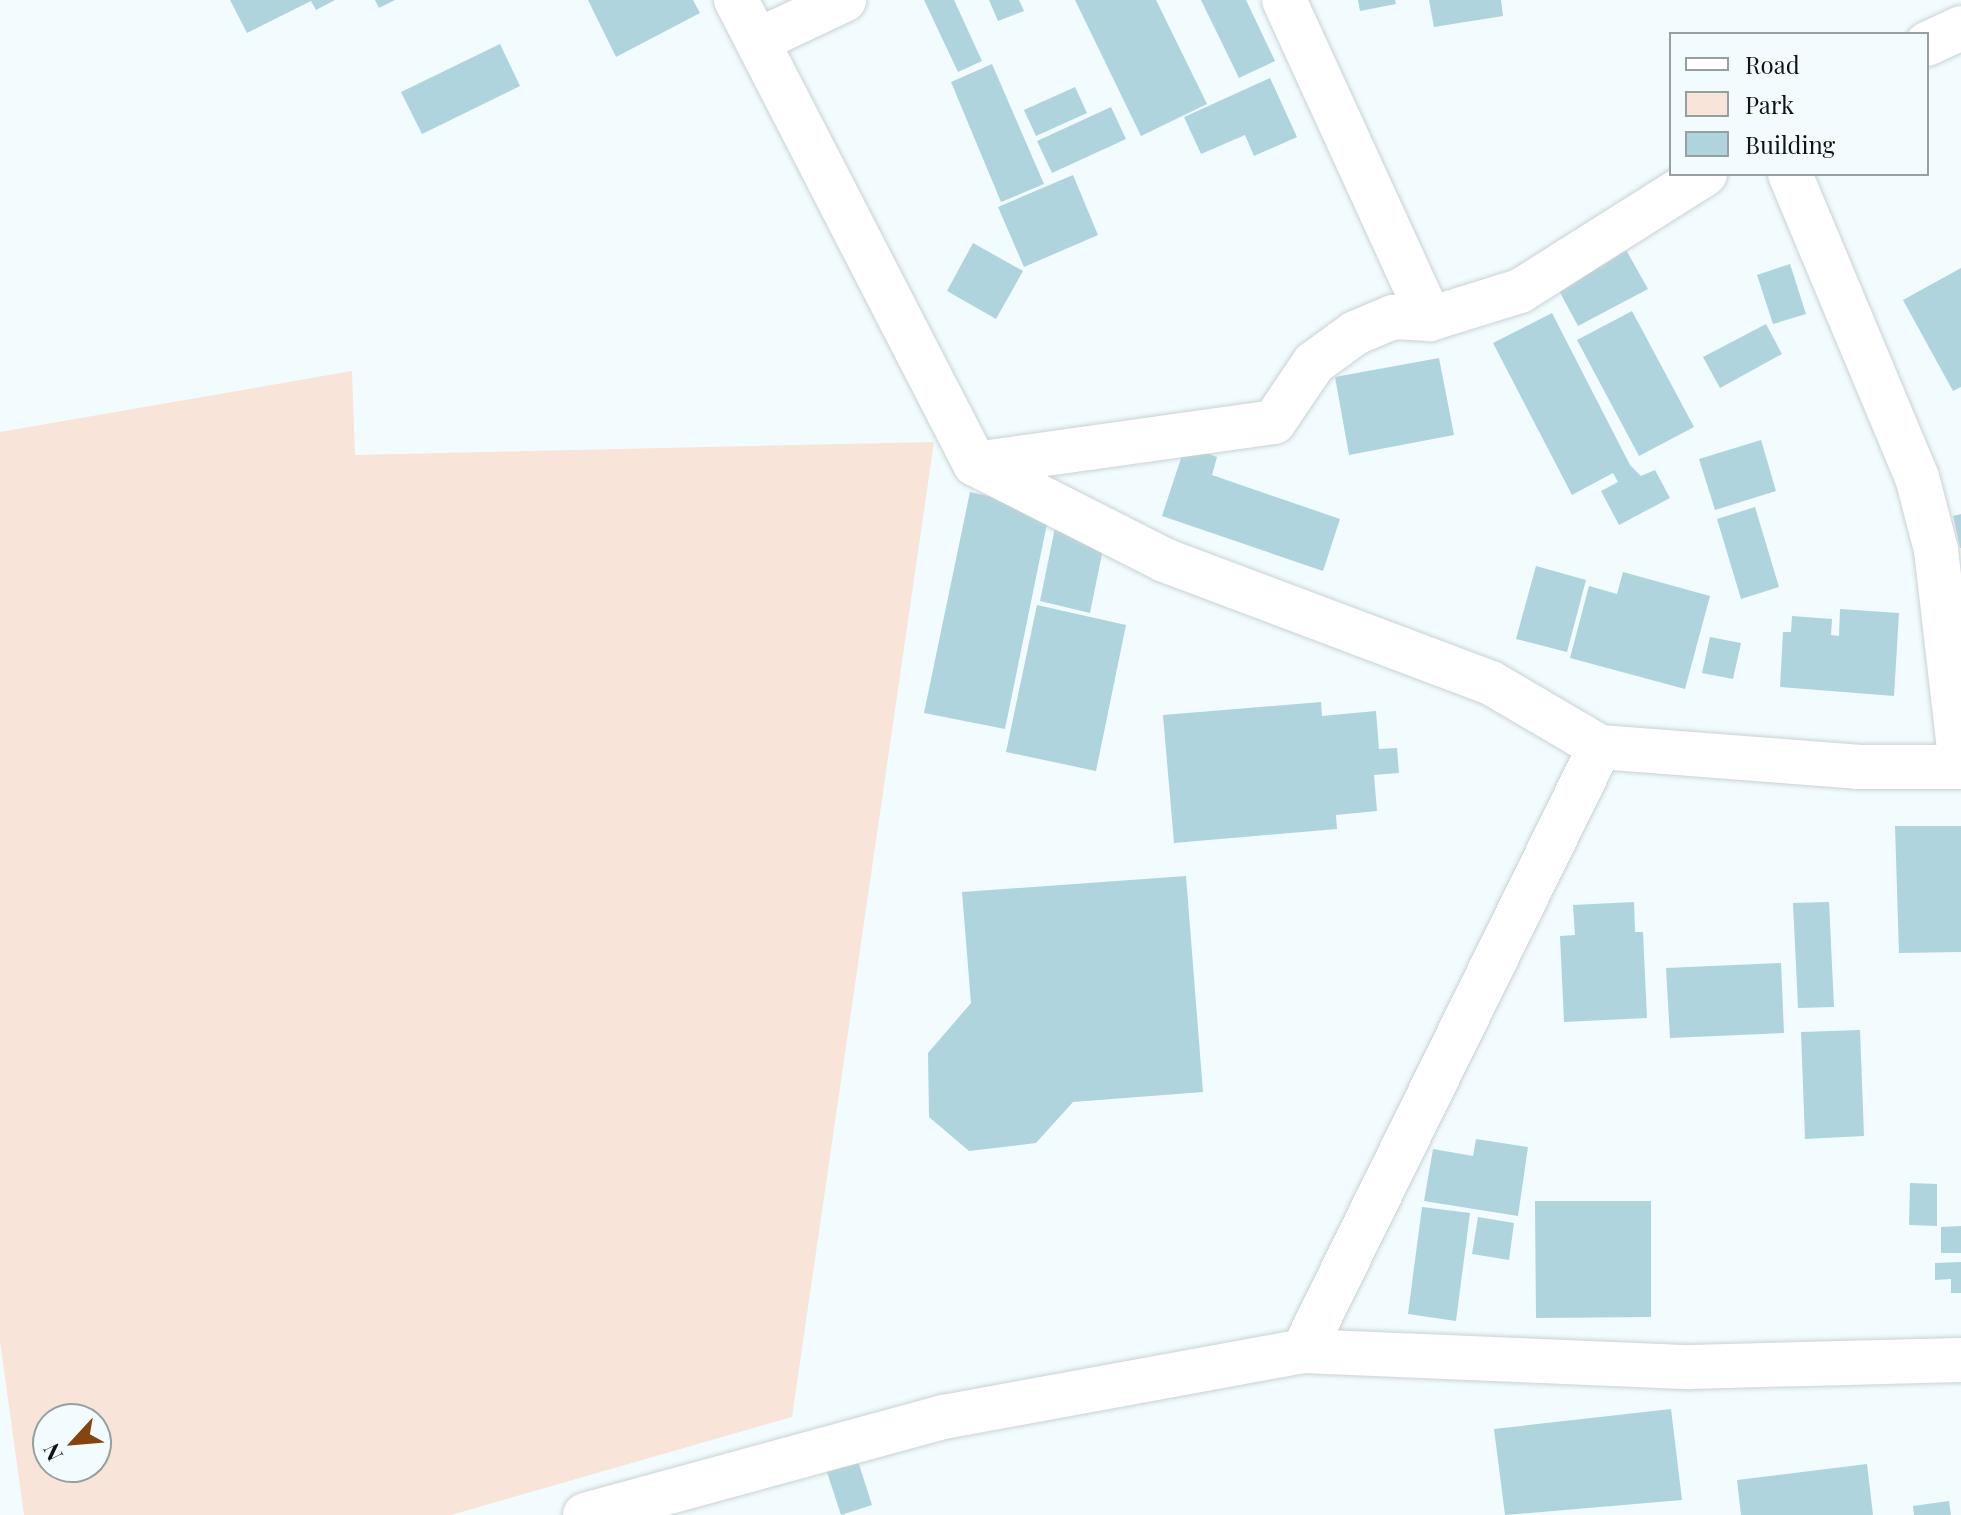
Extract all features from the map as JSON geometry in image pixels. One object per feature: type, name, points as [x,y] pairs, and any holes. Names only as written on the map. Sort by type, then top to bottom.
[{"type":"street","points":[[736,0],[761,39],[975,464],[1164,560],[1491,683],[1600,747],[1857,767],[1961,767],[1936,550],[1917,477],[1791,176]]},
{"type":"street","points":[[761,39],[844,0]]},
{"type":"street","points":[[1284,0],[1430,319]]},
{"type":"street","points":[[1929,43],[1961,28]]},
{"type":"street","points":[[975,464],[1274,422],[1314,363],[1355,333],[1393,317],[1430,319],[1520,291],[1702,176]]},
{"type":"street","points":[[1303,1351],[1600,747]]},
{"type":"street","points":[[585,1515],[944,1417],[1303,1351],[1690,1367],[1961,1360]]},
{"type":"green space","points":[[352,371],[355,455],[934,442],[792,1417],[451,1515],[24,1515],[0,1341],[0,432]]},
{"type":"building","points":[[230,0],[335,0],[316,10],[311,1],[247,33]]},
{"type":"building","points":[[375,0],[395,0],[379,8]]},
{"type":"building","points":[[588,0],[693,0],[700,13],[616,57]]},
{"type":"building","points":[[924,0],[954,0],[982,61],[958,72]]},
{"type":"building","points":[[989,0],[1019,0],[1024,11],[998,21]]},
{"type":"building","points":[[1075,0],[1156,0],[1207,104],[1141,136]]},
{"type":"building","points":[[1201,0],[1246,0],[1275,61],[1239,78]]},
{"type":"building","points":[[1358,0],[1395,0],[1396,4],[1360,11]]},
{"type":"building","points":[[1429,0],[1501,0],[1503,16],[1434,27]]},
{"type":"building","points":[[500,44],[520,86],[422,134],[401,92]]},
{"type":"building","points":[[992,64],[1044,184],[1001,202],[951,82]]},
{"type":"building","points":[[1270,78],[1297,137],[1254,156],[1245,135],[1201,154],[1184,117]]},
{"type":"building","points":[[1075,87],[1087,113],[1036,136],[1024,110]]},
{"type":"building","points":[[1111,107],[1126,139],[1052,173],[1037,141]]},
{"type":"building","points":[[1073,175],[1098,235],[1024,267],[998,207]]},
{"type":"building","points":[[973,243],[1023,271],[996,319],[947,291]]},
{"type":"building","points":[[1625,248],[1648,289],[1578,326],[1556,285]]},
{"type":"building","points":[[1790,264],[1806,314],[1773,324],[1757,275]]},
{"type":"building","points":[[1961,268],[1961,387],[1953,391],[1903,300]]},
{"type":"building","points":[[1632,311],[1694,427],[1639,456],[1577,340]]},
{"type":"building","points":[[1552,313],[1630,465],[1641,476],[1655,470],[1670,498],[1619,525],[1601,491],[1618,482],[1613,473],[1572,495],[1493,343]]},
{"type":"building","points":[[1766,324],[1782,354],[1720,388],[1703,357]]},
{"type":"building","points":[[1439,358],[1454,435],[1349,455],[1335,377]]},
{"type":"building","points":[[1761,440],[1776,491],[1715,510],[1699,459]]},
{"type":"building","points":[[1185,446],[1217,457],[1212,475],[1340,519],[1323,571],[1162,516]]},
{"type":"building","points":[[970,492],[1050,509],[1005,729],[924,713]]},
{"type":"building","points":[[1755,507],[1779,587],[1741,599],[1717,519]]},
{"type":"building","points":[[1961,514],[1961,548],[1960,548],[1953,516]]},
{"type":"building","points":[[1056,523],[1106,534],[1090,613],[1040,601]]},
{"type":"building","points":[[1536,566],[1586,580],[1567,652],[1516,639]]},
{"type":"building","points":[[1623,572],[1710,596],[1685,689],[1570,658],[1589,586],[1617,594]]},
{"type":"building","points":[[1037,605],[1126,625],[1096,771],[1006,752]]},
{"type":"building","points":[[1840,609],[1899,613],[1894,696],[1780,687],[1783,632],[1791,632],[1792,616],[1832,619],[1831,635],[1839,636]]},
{"type":"building","points":[[1710,637],[1741,643],[1733,679],[1702,673]]},
{"type":"building","points":[[1321,702],[1322,716],[1376,711],[1379,749],[1397,748],[1399,773],[1374,775],[1377,811],[1336,815],[1337,829],[1174,843],[1163,715]]},
{"type":"building","points":[[1895,826],[1961,826],[1961,952],[1899,953]]},
{"type":"building","points":[[1186,876],[1203,1092],[1073,1102],[1036,1143],[969,1151],[929,1117],[928,1053],[971,1003],[962,892]]},
{"type":"building","points":[[1634,902],[1635,932],[1643,932],[1647,1018],[1564,1022],[1560,936],[1575,935],[1573,905]]},
{"type":"building","points":[[1829,902],[1834,1007],[1798,1008],[1793,903]]},
{"type":"building","points":[[1781,963],[1784,1033],[1670,1038],[1666,968]]},
{"type":"building","points":[[1860,1030],[1864,1136],[1805,1139],[1801,1032]]},
{"type":"building","points":[[1476,1139],[1528,1147],[1518,1216],[1424,1201],[1433,1149],[1473,1156]]},
{"type":"building","points":[[1910,1183],[1937,1184],[1937,1226],[1909,1225]]},
{"type":"building","points":[[1535,1201],[1651,1201],[1651,1317],[1536,1318]]},
{"type":"building","points":[[1422,1207],[1470,1213],[1456,1321],[1408,1314]]},
{"type":"building","points":[[1478,1217],[1514,1223],[1509,1260],[1472,1254]]},
{"type":"building","points":[[1961,1226],[1961,1253],[1941,1253],[1941,1227]]},
{"type":"building","points":[[1961,1262],[1961,1293],[1951,1293],[1951,1279],[1935,1280],[1935,1263]]},
{"type":"building","points":[[1671,1409],[1682,1500],[1505,1515],[1494,1429]]},
{"type":"building","points":[[857,1458],[872,1505],[841,1515],[826,1469]]},
{"type":"building","points":[[1867,1464],[1873,1515],[1741,1515],[1737,1480]]},
{"type":"building","points":[[1949,1501],[1951,1515],[1914,1515],[1913,1506]]}]
